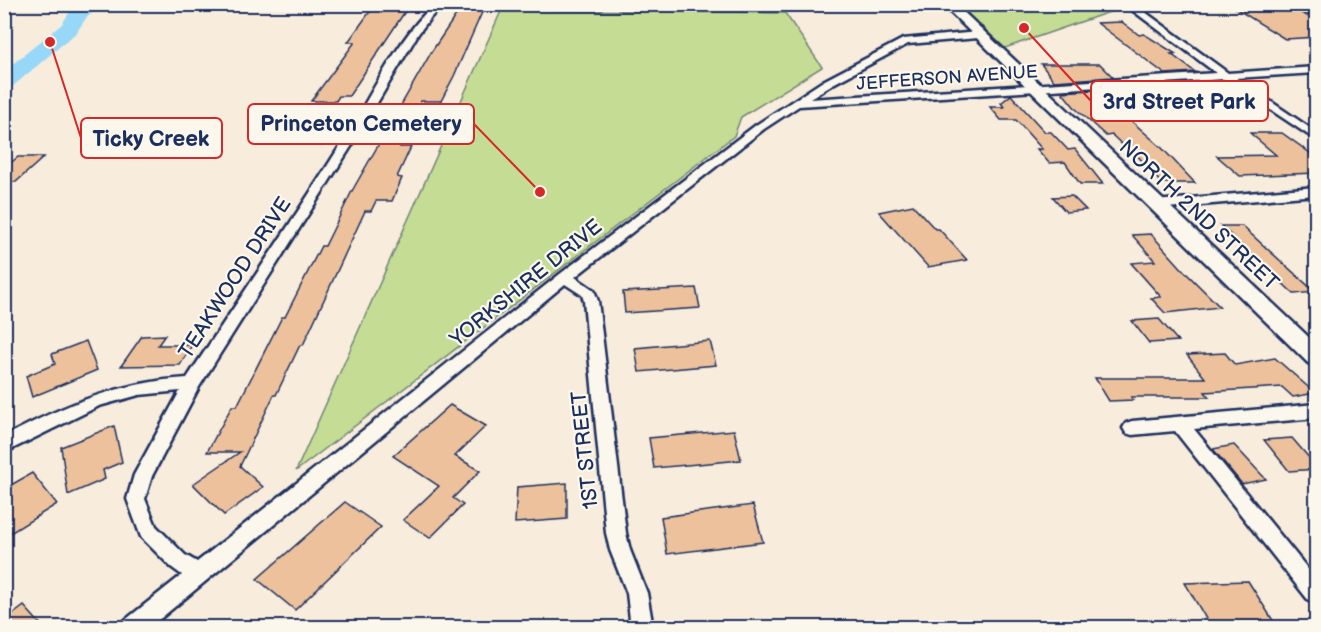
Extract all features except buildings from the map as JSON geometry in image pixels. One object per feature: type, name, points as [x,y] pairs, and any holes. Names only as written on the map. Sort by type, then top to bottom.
[{"type":"street","name":"TEAKWOOD DRIVE","points":[[198,574],[178,561],[148,531],[136,499],[143,475],[192,384],[353,134],[414,33],[428,15],[441,4]]},
{"type":"street","name":"NORTH 2ND STREET","points":[[948,4],[1155,206],[1317,357]]},
{"type":"street","points":[[1130,6],[1187,4]]},
{"type":"street","points":[[1301,4],[1317,13]]},
{"type":"street","points":[[1130,6],[1226,76],[1317,137]]},
{"type":"street","name":"YORKSHIRE DRIVE","points":[[132,627],[565,277],[760,127],[795,104],[906,41],[978,34]]},
{"type":"street","name":"JEFFERSON AVENUE","points":[[795,104],[1317,70]]},
{"type":"street","points":[[1155,206],[1317,191]]},
{"type":"street","name":"1ST STREET","points":[[565,277],[589,293],[591,301],[616,533],[620,550],[638,592],[642,627]]},
{"type":"street","points":[[4,446],[96,399],[147,386],[192,384]]},
{"type":"street","points":[[1132,428],[1317,411]]},
{"type":"street","points":[[1179,423],[1317,594]]},
{"type":"green space","points":[[958,5],[1121,5],[1124,7],[1005,48]]},
{"type":"green space","points":[[502,9],[785,13],[822,67],[741,117],[734,136],[296,471]]},
{"type":"waterway","points":[[4,82],[70,28],[78,14],[94,4]]},
{"type":"place","name":"3rd Street Park","points":[[1024,28]]},
{"type":"place","name":"Ticky Creek","points":[[50,42]]},
{"type":"place","name":"Princeton Cemetery","points":[[540,192]]}]
